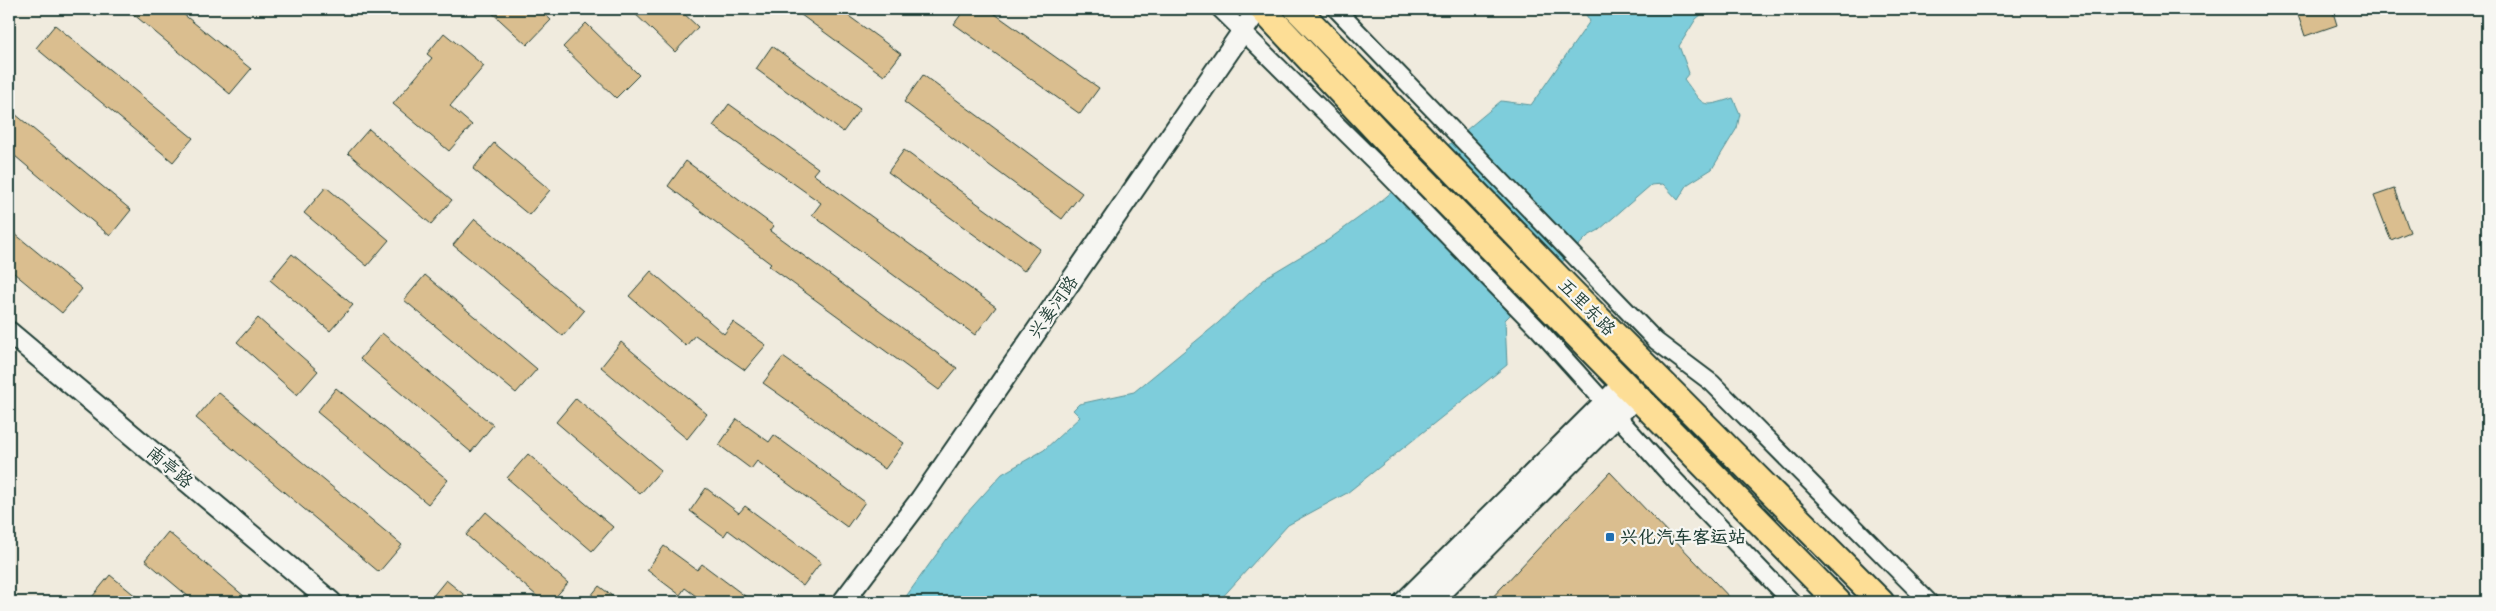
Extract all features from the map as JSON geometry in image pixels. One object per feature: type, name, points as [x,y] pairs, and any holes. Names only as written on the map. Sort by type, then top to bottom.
[{"type":"main road","name":"五里东路","points":[[1262,9],[1390,161],[1546,321],[1630,390],[1838,602]]},
{"type":"main road","name":"五里东路","points":[[1297,9],[1573,293],[1881,602]]},
{"type":"street","points":[[1220,9],[1242,31],[1390,161]]},
{"type":"street","name":"兴姜河路","points":[[843,602],[921,499],[1258,9]]},
{"type":"street","points":[[1336,9],[1591,276],[1656,341],[1712,383],[1929,602]]},
{"type":"street","points":[[1546,321],[1611,409],[1792,602]]},
{"type":"street","name":"南亭路","points":[[9,332],[331,602]]},
{"type":"street","points":[[1431,602],[1630,390]]},
{"type":"street","points":[[1404,602],[1611,409]]},
{"type":"water","points":[[1582,9],[1708,9],[1696,19],[1679,46],[1689,73],[1684,79],[1695,95],[1704,103],[1714,103],[1733,98],[1740,114],[1737,128],[1712,169],[1688,184],[1678,200],[1663,184],[1651,185],[1599,230],[1588,236],[1505,320],[1507,365],[1347,493],[1288,525],[1218,602],[902,602],[965,515],[1002,474],[1044,450],[1080,417],[1073,410],[1079,404],[1134,392],[1218,323],[1268,276],[1328,240],[1375,206],[1501,101],[1531,105],[1590,21]]},
{"type":"building","points":[[127,9],[177,9],[251,69],[230,94]]},
{"type":"building","points":[[488,9],[539,9],[551,20],[527,45]]},
{"type":"building","points":[[630,9],[679,9],[698,27],[675,52]]},
{"type":"building","points":[[793,9],[839,9],[901,54],[884,76]]},
{"type":"building","points":[[965,9],[988,9],[1099,88],[1080,114],[954,24]]},
{"type":"building","points":[[2296,9],[2332,9],[2337,25],[2305,36]]},
{"type":"building","points":[[586,23],[639,75],[616,98],[563,47]]},
{"type":"building","points":[[55,25],[193,138],[173,162],[36,48]]},
{"type":"building","points":[[444,33],[484,66],[450,106],[472,125],[449,151],[393,104],[432,58],[427,54]]},
{"type":"building","points":[[772,46],[860,109],[843,132],[756,69]]},
{"type":"building","points":[[923,75],[1082,193],[1062,219],[904,102]]},
{"type":"building","points":[[729,104],[818,168],[813,174],[996,307],[975,335],[812,215],[821,203],[713,126]]},
{"type":"building","points":[[9,109],[131,210],[110,236],[9,151]]},
{"type":"building","points":[[369,129],[452,200],[431,224],[348,153]]},
{"type":"building","points":[[494,143],[550,190],[529,215],[473,169]]},
{"type":"building","points":[[904,150],[1040,249],[1024,271],[888,172]]},
{"type":"building","points":[[686,161],[774,226],[770,231],[957,368],[939,390],[769,266],[771,264],[668,186]]},
{"type":"building","points":[[326,187],[389,240],[367,266],[304,213]]},
{"type":"building","points":[[2394,189],[2410,232],[2391,240],[2374,196]]},
{"type":"building","points":[[475,219],[584,311],[563,336],[453,245]]},
{"type":"building","points":[[9,229],[82,289],[62,313],[9,269]]},
{"type":"building","points":[[292,254],[353,305],[330,331],[270,280]]},
{"type":"building","points":[[651,271],[724,334],[733,322],[766,345],[745,370],[695,335],[686,346],[629,296]]},
{"type":"building","points":[[425,275],[537,369],[516,393],[404,300]]},
{"type":"building","points":[[258,318],[318,371],[297,395],[237,342]]},
{"type":"building","points":[[382,333],[493,425],[471,452],[360,359]]},
{"type":"building","points":[[621,342],[707,414],[687,439],[601,367]]},
{"type":"building","points":[[783,357],[904,443],[885,469],[763,383]]},
{"type":"building","points":[[336,388],[448,480],[428,504],[317,412]]},
{"type":"building","points":[[218,392],[402,545],[379,572],[196,418]]},
{"type":"building","points":[[576,398],[661,470],[640,494],[556,422]]},
{"type":"building","points":[[737,419],[769,442],[774,435],[865,502],[847,527],[757,461],[751,469],[719,445]]},
{"type":"building","points":[[528,454],[613,527],[592,551],[507,478]]},
{"type":"building","name":"兴化汽车客运站","points":[[1610,472],[1734,602],[1488,602]]},
{"type":"building","points":[[706,488],[739,513],[745,506],[821,562],[803,586],[728,530],[724,536],[690,511]]},
{"type":"building","points":[[486,512],[568,583],[551,602],[544,602],[466,535]]},
{"type":"building","points":[[168,532],[251,602],[195,602],[145,560]]},
{"type":"building","points":[[664,546],[697,570],[702,564],[753,602],[704,602],[685,588],[680,595],[647,570]]},
{"type":"building","points":[[110,575],[143,602],[88,602]]},
{"type":"building","points":[[446,580],[473,602],[428,602]]},
{"type":"building","points":[[599,586],[620,602],[586,602]]},
{"type":"place","name":"兴化汽车客运站","points":[[1610,537]]}]
